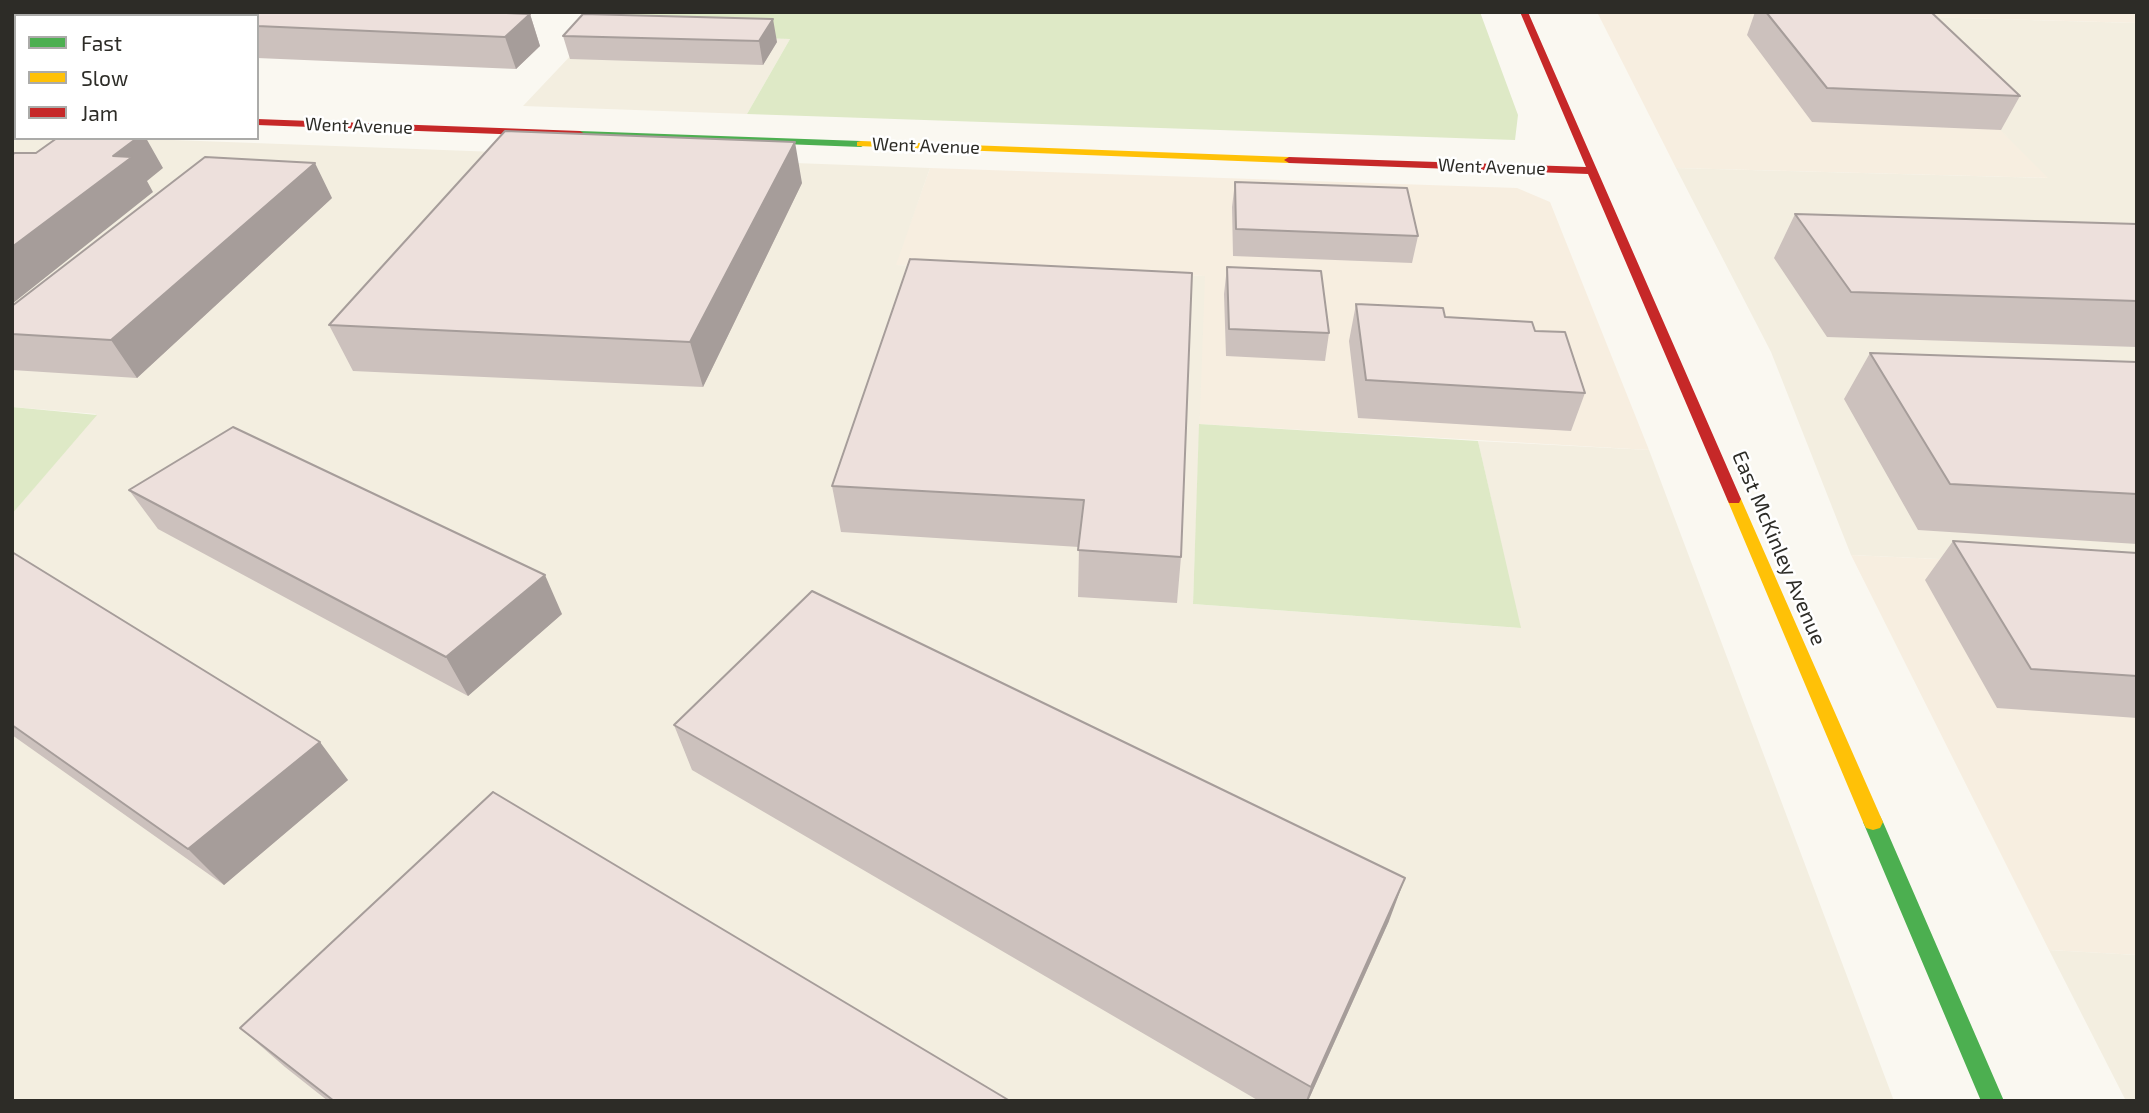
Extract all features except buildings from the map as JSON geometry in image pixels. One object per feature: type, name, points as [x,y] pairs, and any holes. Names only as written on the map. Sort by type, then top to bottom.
[{"type":"street","name":"East McKinley Avenue","points":[[1524,12],[1993,1101]]},
{"type":"street","name":"Went Avenue","points":[[259,122],[1594,171]]},
{"type":"shaded area","points":[[1597,12],[2137,12],[2137,23],[1888,16],[2049,178],[1676,168]]},
{"type":"shaded area","points":[[1887,16],[2137,23],[2137,568],[1851,555],[1771,352],[1676,168],[2048,178]]},
{"type":"shaded area","points":[[592,33],[790,39],[747,114],[523,106]]},
{"type":"shaded area","points":[[12,127],[14,140],[173,140],[930,168],[896,265],[1205,276],[1193,604],[1520,628],[1478,441],[1649,450],[1894,1101],[12,1101],[12,514],[96,414],[12,407]]},
{"type":"shaded area","points":[[930,168],[1517,188],[1550,202],[1649,450],[1199,424],[1204,276],[895,265]]},
{"type":"shaded area","points":[[1851,555],[2137,568],[2137,955],[2049,950]]},
{"type":"shaded area","points":[[2049,950],[2137,955],[2137,1101],[2126,1101]]},
{"type":"green space","points":[[611,12],[1480,12],[1518,115],[1515,140],[747,114],[790,39],[592,33]]},
{"type":"green space","points":[[12,407],[97,415],[12,514]]},
{"type":"green space","points":[[1199,424],[1478,441],[1521,628],[1193,604]]},
{"type":"traffic: fast","points":[[580,134],[861,144]]},
{"type":"traffic: fast","points":[[1873,822],[1993,1101]]},
{"type":"traffic: slow","points":[[861,144],[1289,160]]},
{"type":"traffic: slow","points":[[1734,499],[1873,822]]},
{"type":"traffic: jam","points":[[1524,12],[1734,499]]},
{"type":"traffic: jam","points":[[259,122],[580,134]]},
{"type":"traffic: jam","points":[[1289,160],[1594,171]]}]
